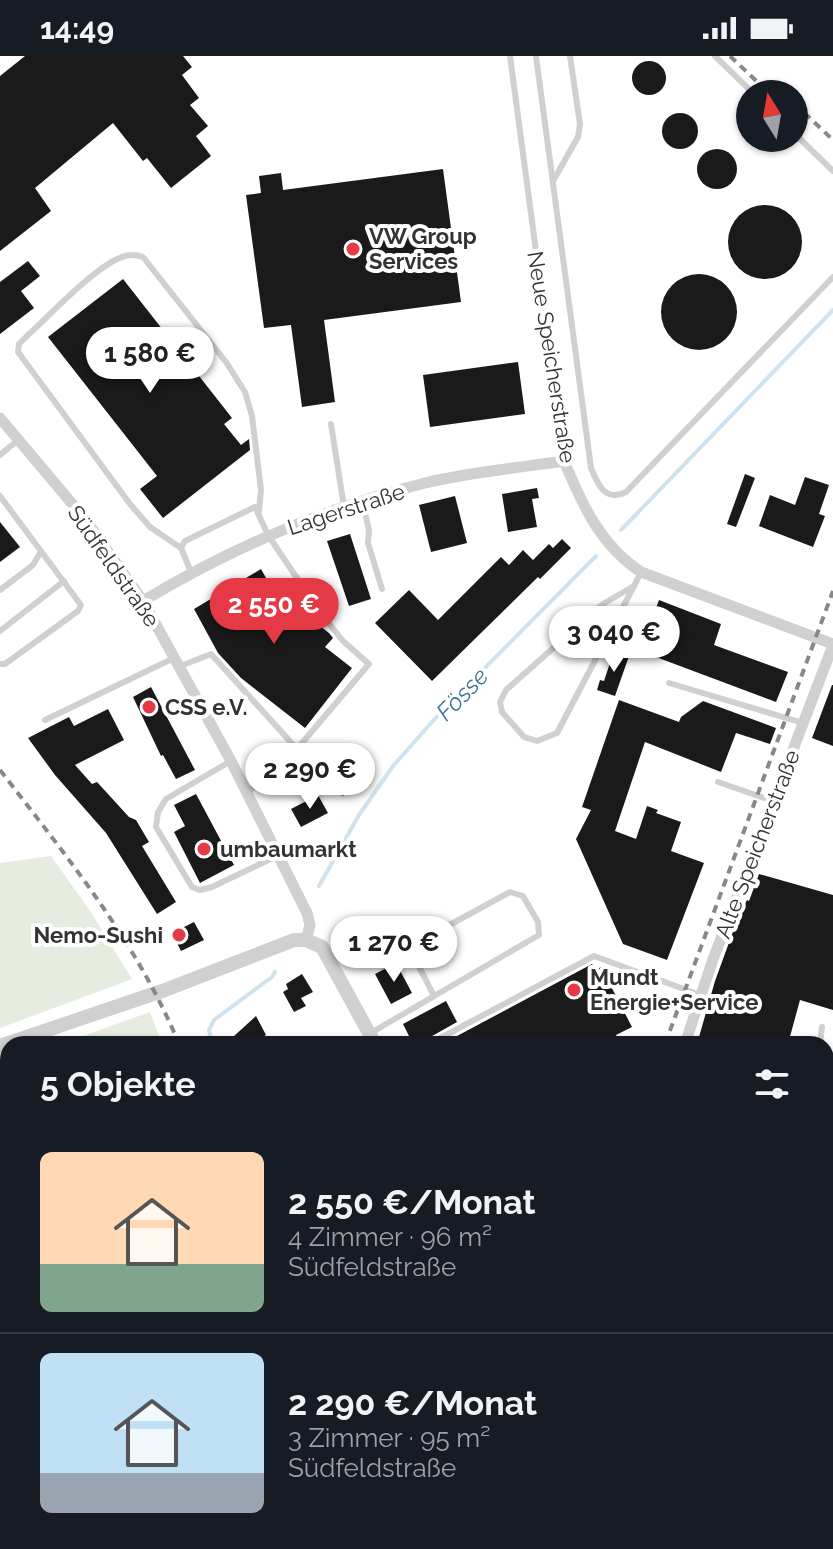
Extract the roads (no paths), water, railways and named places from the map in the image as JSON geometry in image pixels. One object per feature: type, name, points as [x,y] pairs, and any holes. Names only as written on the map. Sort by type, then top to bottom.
[{"type":"street","name":"Südfeldstraße","points":[[0,418],[85,519],[143,601],[231,761],[307,913],[310,925],[306,940]]},
{"type":"street","name":"Lagerstraße","points":[[143,601],[191,572],[268,535],[362,500],[427,483],[564,461]]},
{"type":"street","name":"Neue Speicherstraße","points":[[564,461],[580,500],[601,537],[641,572],[833,644]]},
{"type":"street","name":"Alte Speicherstraße","points":[[687,1036],[700,995],[833,644]]},
{"type":"street","points":[[29,1036],[165,990],[283,943],[306,940],[322,947],[370,1036]]},
{"type":"lane","name":"Neue Speicherstraße","points":[[510,56],[564,461]]},
{"type":"lane","points":[[536,56],[591,468],[599,488],[609,495],[626,492],[833,277]]},
{"type":"lane","points":[[552,183],[578,137],[580,124],[570,56]]},
{"type":"lane","points":[[715,56],[740,80]]},
{"type":"lane","points":[[808,147],[833,171]]},
{"type":"lane","points":[[191,572],[181,548],[150,527],[130,504],[18,352],[19,344],[28,335],[100,270],[122,256],[134,254],[143,257],[238,378],[252,416],[261,490],[259,511],[268,535],[319,611],[343,641],[369,664],[297,749],[247,792]]},
{"type":"lane","points":[[331,424],[344,507]]},
{"type":"lane","points":[[0,455],[17,441]]},
{"type":"lane","points":[[0,496],[81,605],[78,611],[5,664],[0,664]]},
{"type":"lane","points":[[362,500],[369,530],[368,543],[382,589]]},
{"type":"lane","points":[[181,548],[194,535],[250,508],[255,507],[259,511]]},
{"type":"lane","points":[[0,590],[33,565],[40,553]]},
{"type":"lane","points":[[634,586],[603,604],[506,690],[500,702],[502,712],[524,737],[537,741],[557,733],[634,586],[641,572]]},
{"type":"lane","points":[[0,631],[64,581]]},
{"type":"lane","points":[[45,720],[176,663],[211,654],[297,749]]},
{"type":"lane","points":[[669,683],[803,723]]},
{"type":"lane","points":[[231,761],[166,799],[158,812],[156,827],[192,887],[200,890],[279,855]]},
{"type":"lane","points":[[718,782],[773,801]]},
{"type":"lane","points":[[376,1036],[434,996],[539,935],[538,922],[523,896],[510,892],[409,947],[434,996]]},
{"type":"lane","points":[[444,1036],[594,956],[700,995]]},
{"type":"lane","points":[[821,1036],[822,1027]]},
{"type":"waterway","name":"Fösse","points":[[621,530],[833,310]]},
{"type":"waterway","name":"Fösse","points":[[319,886],[359,815],[393,766],[441,712],[596,556]]},
{"type":"waterway","name":"Fösse","points":[[210,1036],[209,1030],[214,1020],[275,972]]},
{"type":"railway","points":[[730,56],[755,80]]},
{"type":"railway","points":[[808,116],[833,140]]},
{"type":"railway","points":[[668,1036],[833,591]]},
{"type":"railway","points":[[0,770],[122,935],[175,1036]]},
{"type":"place","name":"VW Group Services","points":[[353,249]]},
{"type":"place","name":"CSS e.V.","points":[[149,707]]},
{"type":"place","name":"umbaumarkt","points":[[204,849]]},
{"type":"place","name":"Nemo-Sushi","points":[[179,935]]},
{"type":"place","name":"Mundt Energie+Service","points":[[574,990]]}]
